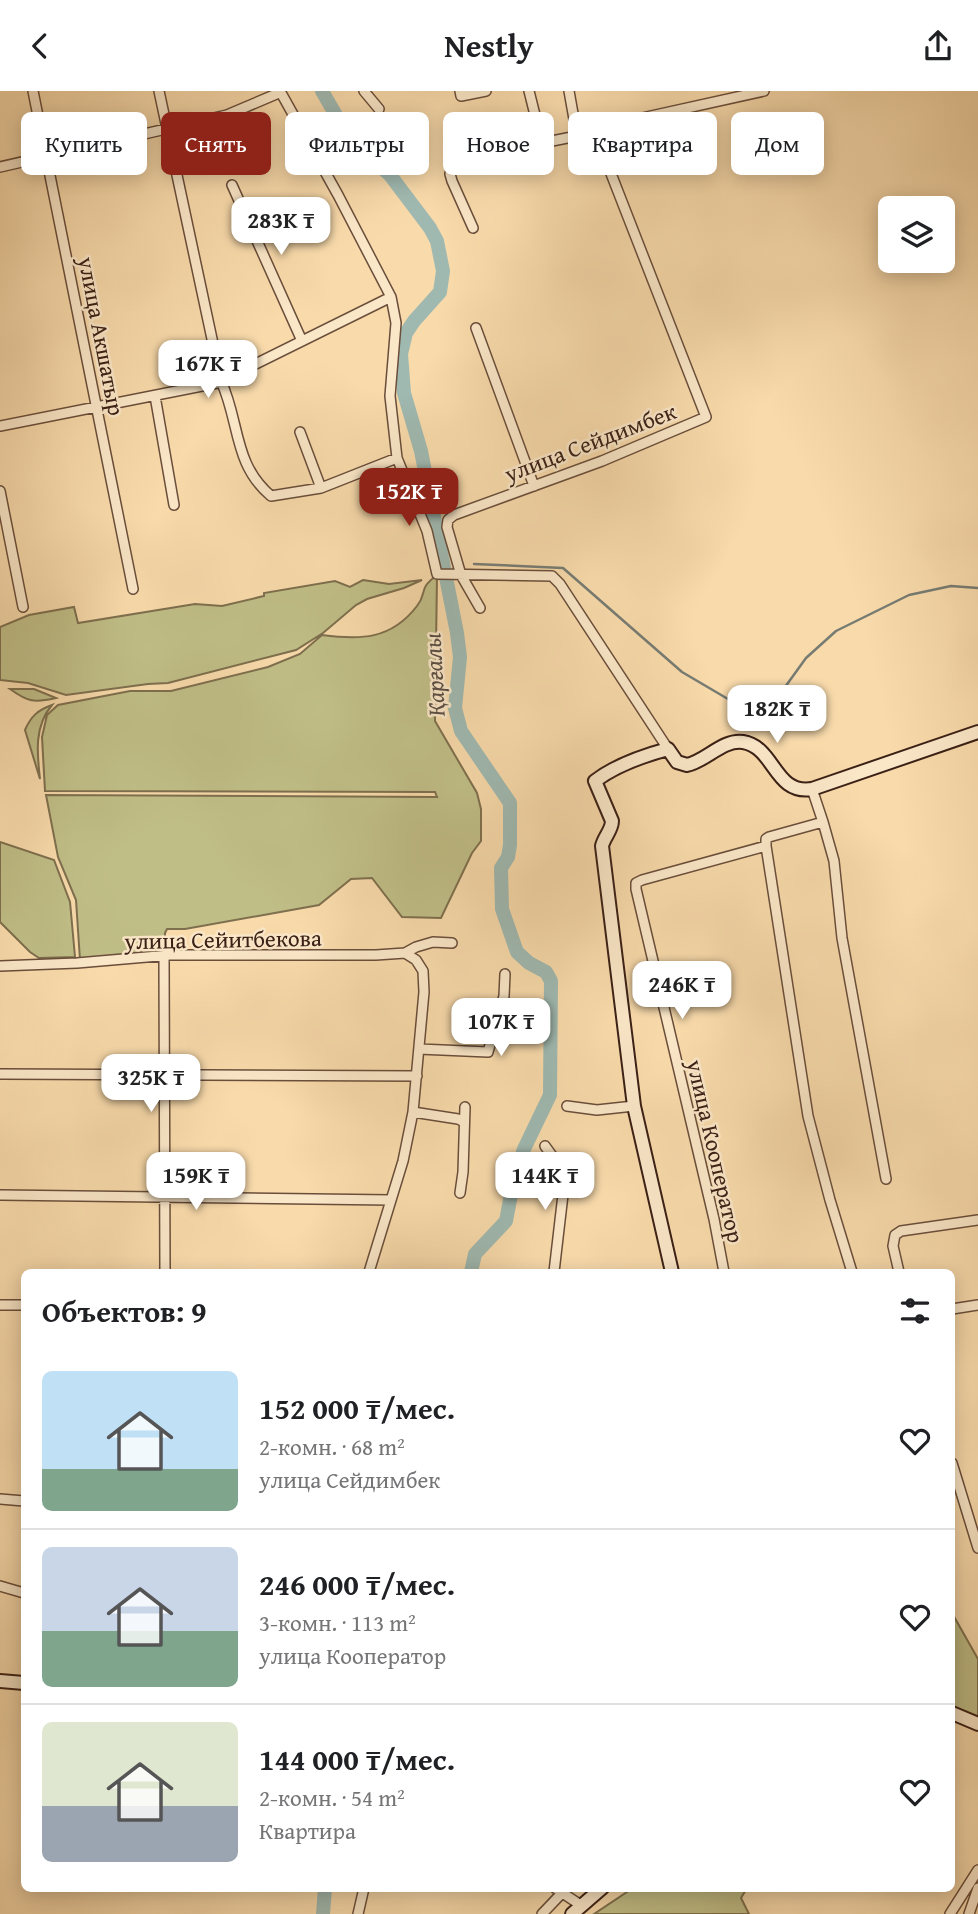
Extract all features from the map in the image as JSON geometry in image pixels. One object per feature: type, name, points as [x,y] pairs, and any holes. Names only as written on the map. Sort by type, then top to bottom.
[{"type":"street","name":"улица Акшатыр","points":[[33,91],[37,112]]},
{"type":"street","points":[[159,91],[163,112]]},
{"type":"street","points":[[364,91],[379,109]]},
{"type":"street","points":[[460,91],[461,96],[486,91]]},
{"type":"street","points":[[529,91],[534,112]]},
{"type":"street","points":[[569,91],[573,112]]},
{"type":"street","points":[[672,112],[764,91]]},
{"type":"street","points":[[234,112],[280,92],[391,297],[396,323],[390,396],[397,458],[427,531],[437,574],[552,576],[677,762],[687,765],[727,745],[742,742],[758,749],[794,789],[812,789],[978,732]]},
{"type":"street","points":[[0,167],[21,163]]},
{"type":"street","name":"улица Акшатыр","points":[[50,175],[133,589]]},
{"type":"street","points":[[177,175],[221,381],[227,393],[236,437],[256,483],[271,496],[321,488],[397,458]]},
{"type":"street","points":[[450,175],[473,228]]},
{"type":"street","name":"улица Сейдимбек","points":[[480,608],[461,575],[447,527],[448,520],[461,512],[602,461],[706,417],[612,175]]},
{"type":"street","points":[[232,185],[302,341]]},
{"type":"street","points":[[0,426],[221,381],[391,297]]},
{"type":"street","points":[[476,328],[534,486]]},
{"type":"street","points":[[155,395],[174,505]]},
{"type":"street","points":[[300,432],[321,488]]},
{"type":"street","points":[[0,491],[23,607]]},
{"type":"street","points":[[668,749],[644,755],[605,774],[595,785],[612,821],[602,846],[634,1106],[672,1269]]},
{"type":"street","points":[[812,789],[834,861],[842,938],[886,1179]]},
{"type":"street","name":"улица Кооператор","points":[[723,1269],[636,883],[766,846],[766,839],[769,837],[823,822]]},
{"type":"street","points":[[766,846],[808,1117],[851,1269]]},
{"type":"street","name":"улица Сейитбекова","points":[[0,966],[164,956],[405,953],[433,942],[452,943]]},
{"type":"street","points":[[370,1269],[403,1161],[417,1076],[424,992],[423,971],[416,960],[405,953]]},
{"type":"street","points":[[164,956],[165,1269]]},
{"type":"street","points":[[419,1049],[488,1052],[504,996],[505,974]]},
{"type":"street","points":[[0,1074],[417,1076]]},
{"type":"street","points":[[567,1106],[597,1109],[634,1106]]},
{"type":"street","points":[[460,1193],[465,1107]]},
{"type":"street","points":[[413,1112],[464,1122]]},
{"type":"street","points":[[545,1146],[558,1164],[564,1186],[554,1269]]},
{"type":"street","points":[[0,1195],[391,1200]]},
{"type":"street","points":[[898,1269],[893,1246],[895,1235],[901,1231],[978,1220]]},
{"type":"street","points":[[0,1305],[21,1305]]},
{"type":"street","points":[[955,1309],[978,1305]]},
{"type":"street","points":[[955,1473],[978,1548]]},
{"type":"street","points":[[0,1499],[21,1501]]},
{"type":"street","points":[[0,1586],[21,1592]]},
{"type":"street","points":[[0,1681],[21,1683]]},
{"type":"street","points":[[955,1714],[978,1724]]},
{"type":"street","points":[[950,1914],[978,1870]]},
{"type":"street","points":[[969,1914],[978,1888]]},
{"type":"street","points":[[358,1914],[363,1892]]},
{"type":"street","points":[[542,1914],[558,1892]]},
{"type":"street","points":[[560,1892],[577,1910],[597,1892]]},
{"type":"shaded area","points":[[437,575],[435,721],[477,793],[481,809],[481,841],[472,853],[441,918],[402,917],[372,878],[351,879],[319,905],[185,929],[167,929],[165,949],[154,954],[80,960],[76,900],[58,857],[46,795],[437,797],[435,792],[45,791],[42,737],[47,715],[58,705],[130,691],[171,691],[268,667],[300,654],[322,635],[362,637],[386,631],[407,617],[417,606],[427,584]]},
{"type":"shaded area","points":[[363,580],[389,584],[422,580],[356,605],[323,633],[296,650],[168,683],[66,695],[28,683],[0,680],[0,627],[29,615],[74,607],[78,623],[195,604],[222,606],[264,596],[264,593],[335,581],[350,587]]},
{"type":"shaded area","points":[[10,689],[34,689],[56,698],[32,700]]},
{"type":"shaded area","points":[[52,705],[40,731],[40,779],[25,730],[36,714]]},
{"type":"shaded area","points":[[0,842],[54,860],[70,902],[75,957],[39,958],[0,922]]},
{"type":"shaded area","points":[[955,1618],[978,1659],[978,1719],[955,1711]]},
{"type":"shaded area","points":[[627,1892],[745,1892],[741,1898],[749,1914],[594,1914]]},
{"type":"waterway","name":"Қарғалы","points":[[322,91],[352,143],[390,175],[437,241],[443,271],[440,292],[406,333],[401,354],[404,393],[421,451],[457,633],[460,657],[455,708],[461,731],[510,803],[510,845],[508,857],[501,868],[502,909],[517,952],[529,963],[546,972],[551,981],[550,1095],[524,1149],[514,1179],[506,1221],[475,1254],[472,1269]]},
{"type":"waterway","points":[[474,564],[563,568],[682,672],[762,719],[806,658],[836,631],[909,595],[951,586],[978,588]]},
{"type":"waterway","name":"Қарғалы","points":[[323,1914],[325,1892]]}]
